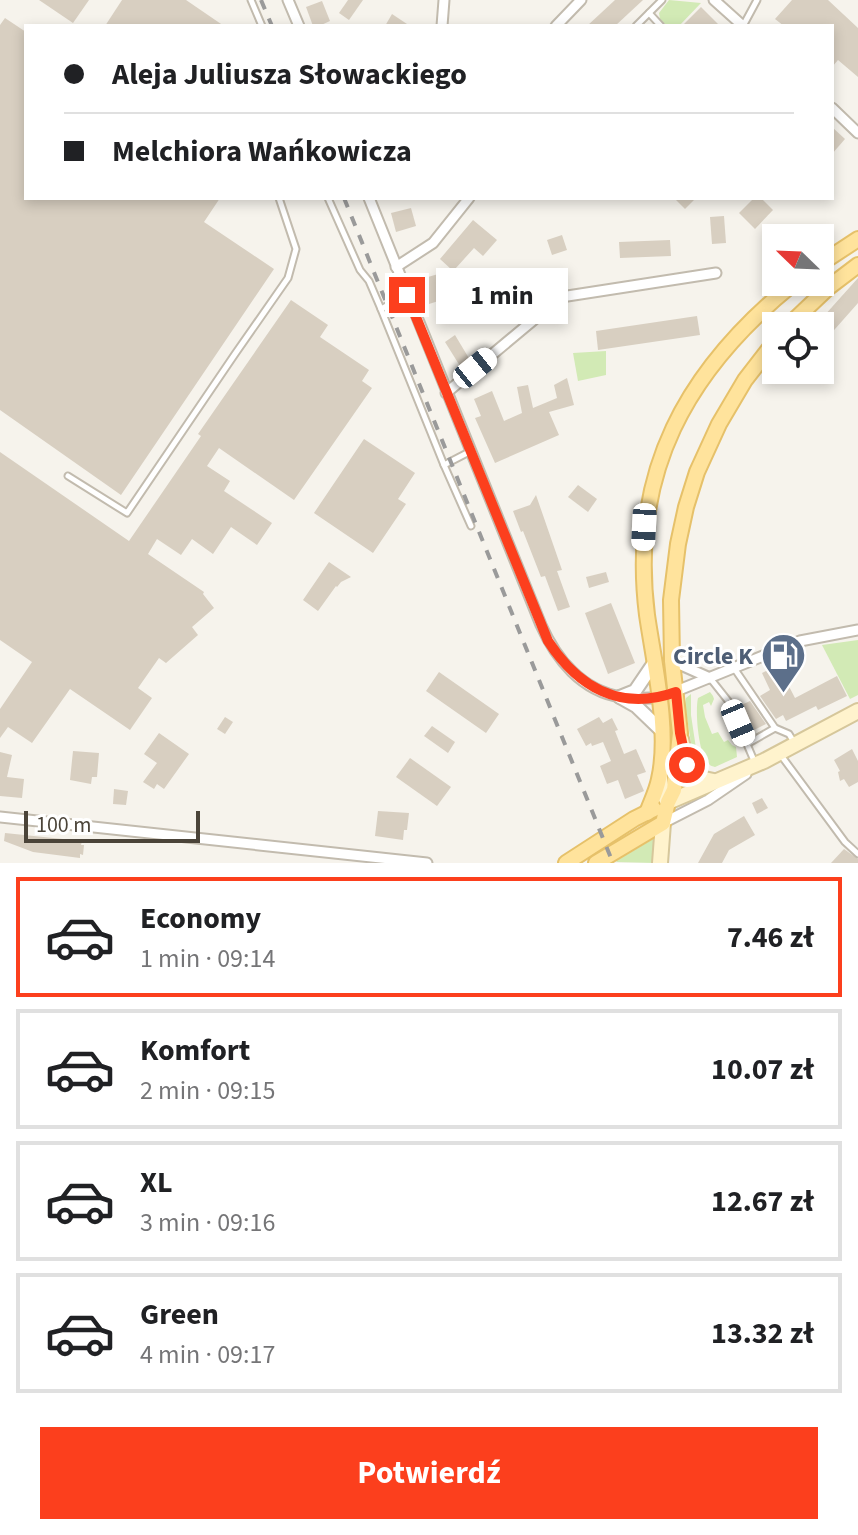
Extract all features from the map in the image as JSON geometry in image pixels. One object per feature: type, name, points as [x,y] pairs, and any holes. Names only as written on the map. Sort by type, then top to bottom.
[{"type":"main road","points":[[834,255],[858,239]]},
{"type":"main road","points":[[803,312],[858,265]]},
{"type":"main road","points":[[668,802],[662,792],[660,778],[662,731],[643,559],[649,502],[663,452],[681,411],[722,352],[778,296]]},
{"type":"main road","points":[[713,781],[699,778],[690,770],[680,733],[672,661],[673,577],[683,520],[697,472],[729,406],[762,358]]},
{"type":"main road","points":[[566,863],[668,802],[779,753],[858,711]]},
{"type":"main road","points":[[660,863],[663,823],[674,790],[680,733]]},
{"type":"main road","points":[[647,813],[660,778]]},
{"type":"main road","points":[[596,863],[663,823]]},
{"type":"street","points":[[288,0],[298,24]]},
{"type":"street","points":[[442,24],[444,0]]},
{"type":"street","points":[[558,24],[581,0]]},
{"type":"street","points":[[714,0],[741,24]]},
{"type":"street","points":[[834,110],[858,133]]},
{"type":"street","points":[[370,200],[548,641],[570,670],[581,679],[636,706],[662,731]]},
{"type":"street","points":[[396,267],[433,243],[467,200]]},
{"type":"street","points":[[446,393],[561,297],[716,273]]},
{"type":"street","points":[[620,697],[659,698],[800,641],[858,630]]},
{"type":"street","points":[[672,661],[710,678]]},
{"type":"street","points":[[620,697],[635,691],[654,663]]},
{"type":"street","points":[[663,823],[708,800],[760,762]]},
{"type":"street","points":[[0,817],[427,863]]},
{"type":"lane","points":[[251,0],[261,24]]},
{"type":"lane","points":[[638,24],[662,0]]},
{"type":"lane","points":[[744,24],[757,0]]},
{"type":"lane","points":[[649,13],[659,24]]},
{"type":"lane","points":[[68,476],[127,513],[288,278],[296,249],[280,200]]},
{"type":"lane","points":[[329,200],[360,270],[369,281],[471,526]]},
{"type":"lane","points":[[381,309],[407,295]]},
{"type":"lane","points":[[444,465],[471,451]]},
{"type":"lane","points":[[734,668],[775,728],[789,734],[796,744]]},
{"type":"lane","points":[[710,678],[729,702],[747,744],[760,762]]},
{"type":"lane","points":[[747,744],[775,728]]},
{"type":"lane","points":[[779,753],[845,842],[858,854]]},
{"type":"green space","points":[[669,0],[701,3],[681,24],[665,24],[659,13]]},
{"type":"green space","points":[[606,351],[606,375],[578,381],[573,353]]},
{"type":"green space","points":[[858,640],[858,695],[850,699],[822,645]]},
{"type":"green space","points":[[710,692],[714,699],[711,706],[709,702],[703,705],[712,734],[718,732],[724,742],[728,740],[736,747],[737,757],[715,767],[709,765],[702,752],[697,722],[698,698]]},
{"type":"green space","points":[[691,694],[697,755],[694,762],[685,705],[686,698]]},
{"type":"green space","points":[[653,839],[654,863],[616,861]]},
{"type":"building","points":[[39,0],[89,0],[73,23]]},
{"type":"building","points":[[122,0],[186,0],[221,24],[106,24]]},
{"type":"building","points":[[348,0],[363,0],[349,20],[339,13]]},
{"type":"building","points":[[615,0],[643,0],[617,24],[589,24]]},
{"type":"building","points":[[792,0],[828,0],[858,28],[858,77],[838,60],[834,65],[834,24],[781,24],[775,19]]},
{"type":"building","points":[[322,1],[330,21],[312,24],[306,7]]},
{"type":"building","points":[[701,7],[718,24],[684,24]]},
{"type":"building","points":[[392,14],[407,24],[386,24]]},
{"type":"building","points":[[5,18],[24,31],[24,200],[219,200],[204,222],[274,269],[121,495],[0,410],[0,25]]},
{"type":"building","points":[[834,129],[845,139],[834,152]]},
{"type":"building","points":[[676,200],[694,200],[685,209]]},
{"type":"building","points":[[752,200],[763,200],[773,210],[755,229],[739,213]]},
{"type":"building","points":[[411,208],[416,226],[396,232],[391,213]]},
{"type":"building","points":[[724,216],[726,243],[712,244],[710,217]]},
{"type":"building","points":[[473,220],[497,240],[483,256],[474,248],[446,279],[451,297],[429,304],[421,279],[452,270],[440,259]]},
{"type":"building","points":[[562,235],[567,250],[552,255],[547,240]]},
{"type":"building","points":[[670,240],[671,256],[620,258],[619,242]]},
{"type":"building","points":[[532,270],[541,278],[511,309],[496,293],[508,281],[517,289]]},
{"type":"building","points":[[858,278],[858,303],[834,330],[834,312],[828,312]]},
{"type":"building","points":[[471,284],[485,295],[479,302],[465,290]]},
{"type":"building","points":[[291,300],[328,325],[320,337],[369,370],[362,381],[372,388],[294,500],[219,448],[207,466],[230,481],[224,491],[272,523],[257,545],[231,527],[213,554],[192,539],[181,555],[157,539],[148,554],[204,592],[214,608],[192,627],[198,635],[166,663],[159,658],[138,688],[152,698],[130,730],[70,689],[32,743],[8,727],[0,738],[0,709],[32,662],[0,640],[0,452],[129,541],[201,436],[198,434]]},
{"type":"building","points":[[697,316],[700,335],[598,350],[596,331]]},
{"type":"building","points":[[455,335],[470,360],[460,366],[445,342]]},
{"type":"building","points":[[567,378],[574,405],[549,412],[559,435],[495,463],[475,418],[481,416],[474,399],[492,391],[504,421],[522,413],[517,387],[528,385],[533,408],[557,398],[554,385]]},
{"type":"building","points":[[364,439],[415,473],[398,499],[406,504],[373,553],[314,513]]},
{"type":"building","points":[[578,485],[597,499],[588,512],[568,497]]},
{"type":"building","points":[[536,495],[562,570],[557,571],[570,607],[558,611],[545,576],[541,577],[513,511],[530,505]]},
{"type":"building","points":[[329,562],[351,577],[336,586],[318,611],[303,600]]},
{"type":"building","points":[[606,572],[609,582],[589,588],[586,577]]},
{"type":"building","points":[[611,603],[635,663],[608,674],[585,613]]},
{"type":"building","points":[[778,665],[795,698],[837,676],[847,696],[818,710],[816,706],[786,721],[783,715],[776,719],[760,696],[770,690],[762,673]]},
{"type":"building","points":[[439,672],[499,714],[486,733],[426,691]]},
{"type":"building","points":[[750,701],[766,724],[748,733],[737,707]]},
{"type":"building","points":[[727,712],[738,738],[734,740],[721,715]]},
{"type":"building","points":[[225,717],[233,722],[225,734],[217,729]]},
{"type":"building","points":[[599,717],[603,723],[612,718],[624,754],[636,749],[646,772],[637,775],[644,791],[625,799],[618,780],[607,784],[600,766],[611,761],[603,742],[586,746],[577,729]]},
{"type":"building","points":[[432,726],[455,742],[448,753],[424,736]]},
{"type":"building","points":[[159,733],[189,754],[164,789],[157,784],[154,789],[143,782],[157,763],[144,754]]},
{"type":"building","points":[[852,749],[858,761],[858,782],[849,787],[844,779],[840,781],[840,771],[834,760]]},
{"type":"building","points":[[73,751],[99,753],[97,777],[92,777],[91,784],[70,780]]},
{"type":"building","points":[[0,752],[12,755],[7,777],[24,779],[22,798],[0,796]]},
{"type":"building","points":[[410,758],[451,787],[437,806],[396,777]]},
{"type":"building","points":[[114,789],[128,791],[126,805],[113,804]]},
{"type":"building","points":[[762,798],[768,808],[757,814],[752,803]]},
{"type":"building","points":[[378,811],[409,813],[403,840],[375,836]]},
{"type":"building","points":[[744,816],[755,835],[729,850],[722,863],[698,863],[714,834]]},
{"type":"building","points":[[5,833],[82,841],[83,855],[80,854],[80,858],[33,852],[4,841]]},
{"type":"building","points":[[844,849],[858,859],[858,863],[831,863]]},
{"type":"railway","points":[[261,0],[271,24]]},
{"type":"railway","points":[[345,200],[613,863]]},
{"type":"place","name":"Circle K","points":[[784,695]]},
{"type":"route","points":[[407,295],[548,641],[570,670],[590,685],[610,694],[659,698],[676,692],[687,765]]}]
